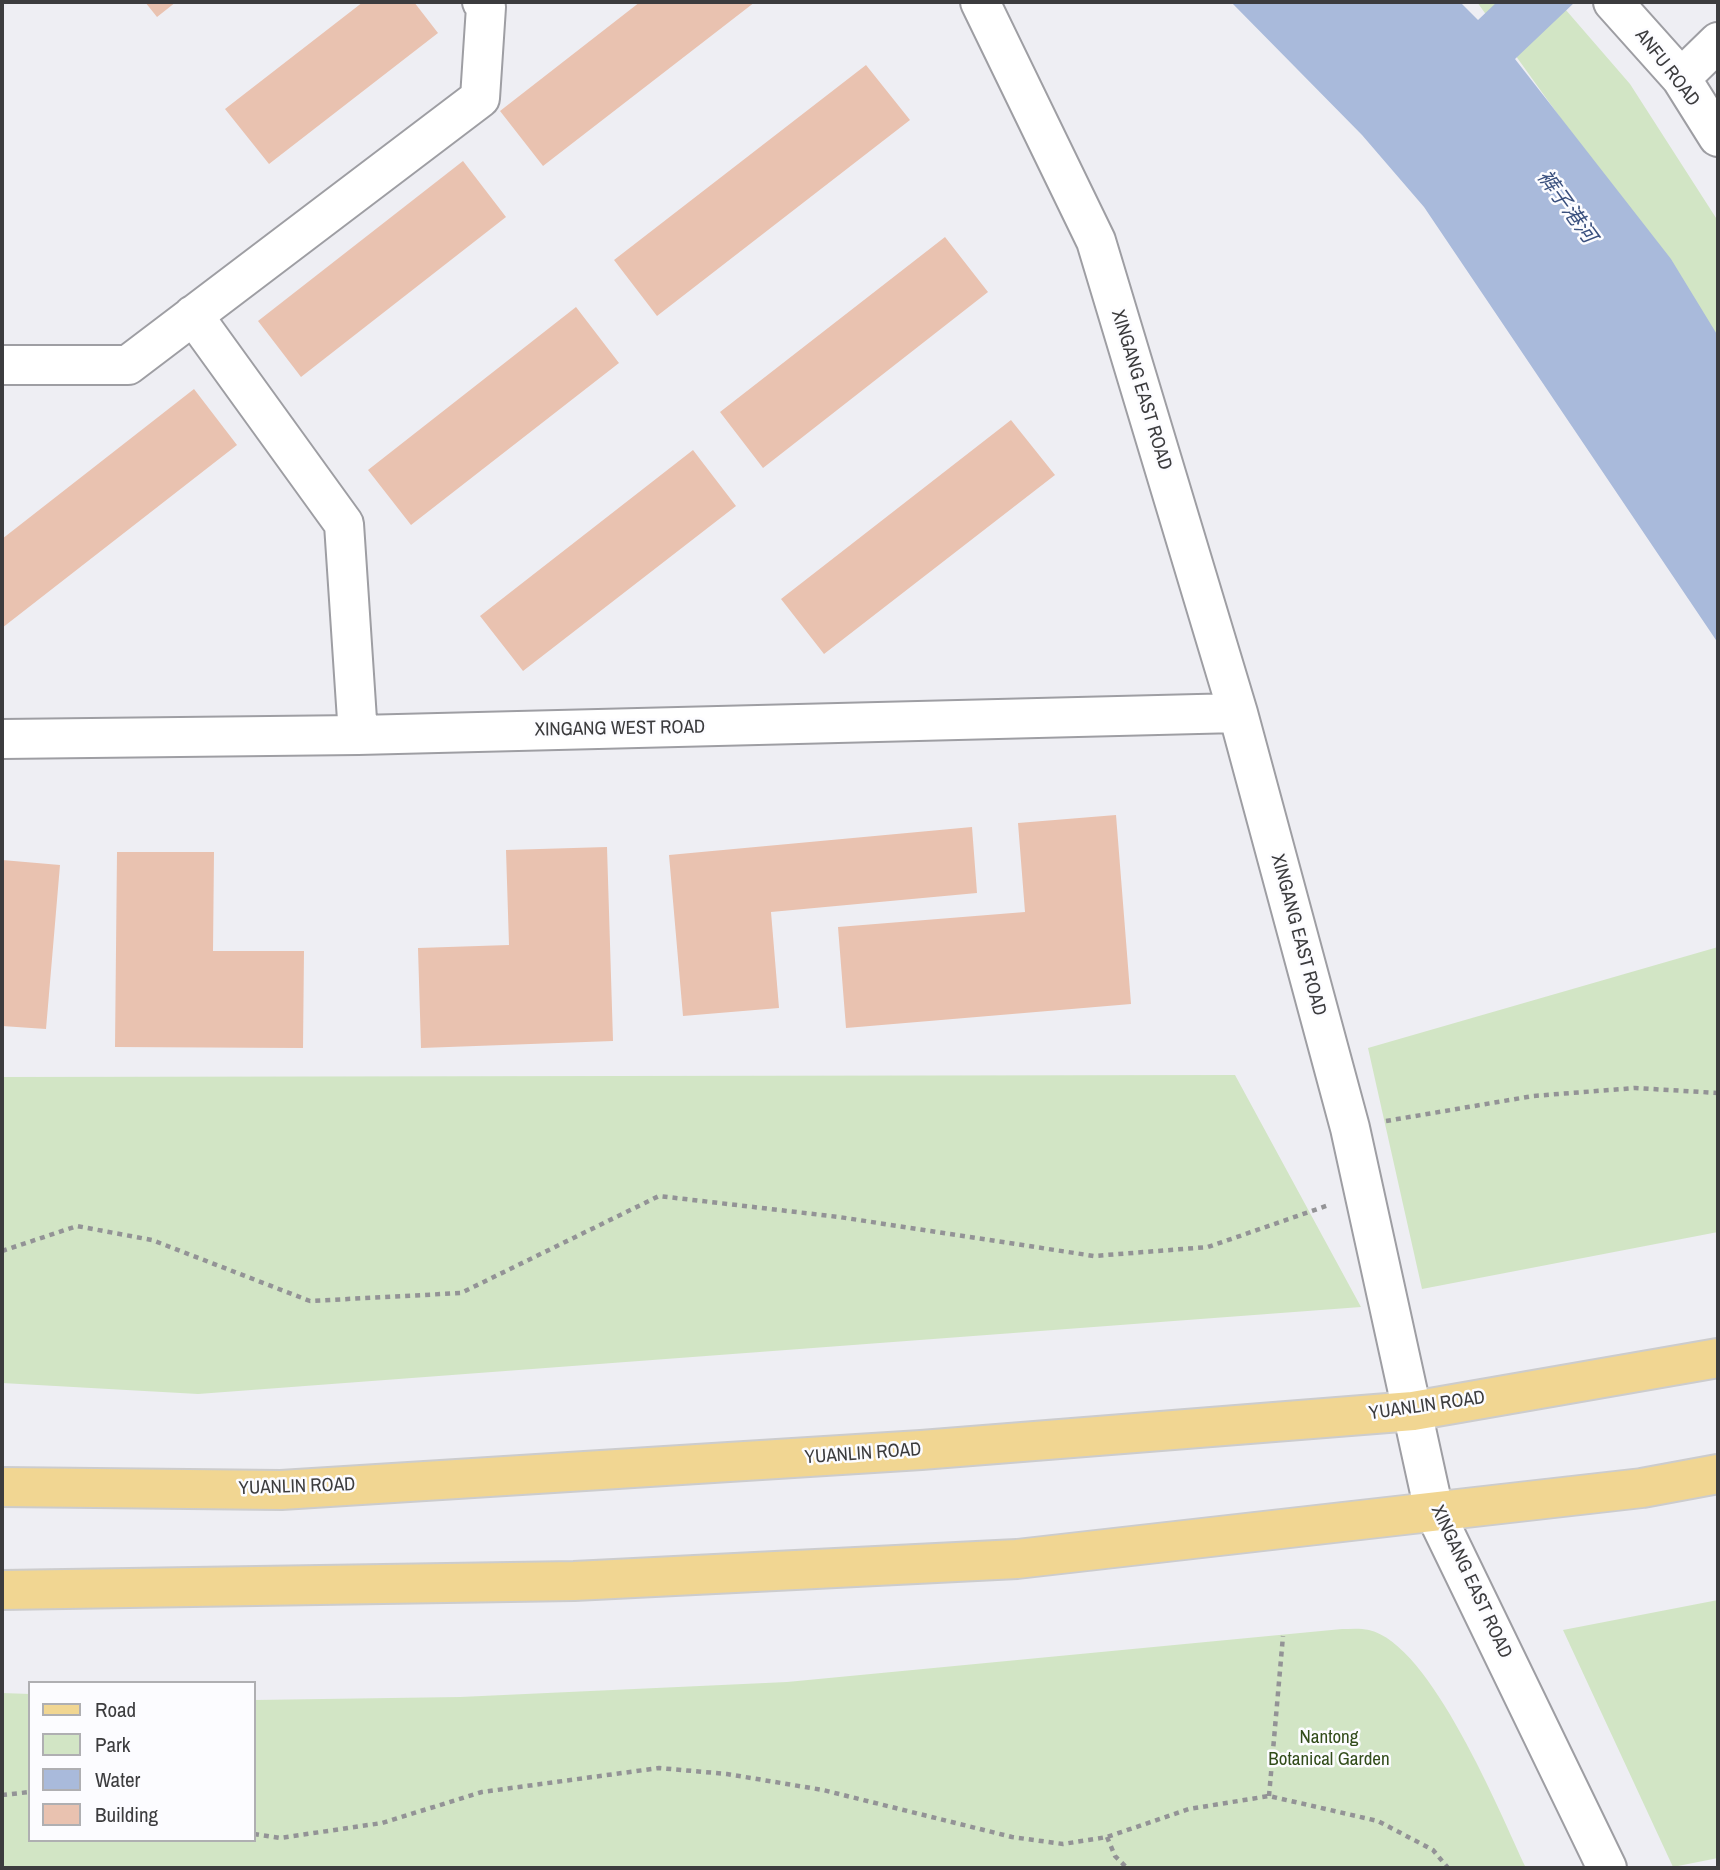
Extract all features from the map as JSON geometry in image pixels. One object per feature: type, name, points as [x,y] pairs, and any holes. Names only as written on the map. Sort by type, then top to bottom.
[{"type":"main road","name":"YUANLIN ROAD","points":[[2,1487],[281,1490],[921,1450],[1413,1411],[1718,1358]]},
{"type":"main road","points":[[2,1590],[575,1581],[1017,1559],[1642,1488],[1718,1474]]},
{"type":"street","points":[[2,365],[128,365],[480,98],[486,7],[482,2]]},
{"type":"street","name":"XINGANG EAST ROAD","points":[[980,2],[1096,241],[1238,713],[1350,1128],[1434,1511],[1607,1868]]},
{"type":"street","name":"ANFU ROAD","points":[[1613,2],[1681,78],[1718,137]]},
{"type":"street","points":[[1681,78],[1718,42]]},
{"type":"street","points":[[193,315],[344,524],[358,736]]},
{"type":"street","name":"XINGANG WEST ROAD","points":[[2,739],[358,736],[1238,713]]},
{"type":"path","points":[[1350,1128],[1463,1106],[1533,1096],[1635,1088],[1718,1093]]},
{"type":"path","points":[[2,1251],[76,1226],[152,1240],[310,1301],[461,1293],[659,1196],[839,1217],[1094,1256],[1208,1247],[1363,1193]]},
{"type":"path","points":[[1269,1796],[1283,1636]]},
{"type":"path","points":[[256,1834],[280,1838],[382,1823],[482,1793],[659,1768],[727,1774],[823,1790],[1012,1837],[1063,1844],[1107,1837],[1189,1809],[1269,1796],[1378,1821],[1433,1850],[1448,1868]]},
{"type":"path","points":[[2,1795],[28,1792]]},
{"type":"path","points":[[1107,1837],[1115,1856],[1127,1868]]},
{"type":"green space","points":[[1477,2],[1559,2],[1630,84],[1718,221],[1718,337]]},
{"type":"green space","points":[[1718,947],[1718,1232],[1422,1289],[1368,1048]]},
{"type":"green space","points":[[1235,1075],[1361,1307],[198,1394],[2,1383],[2,1077]]},
{"type":"green space","points":[[1718,1600],[1718,1858],[1673,1867],[1563,1630]]},
{"type":"green space","name":"Nantong Botanical Garden","points":[[1342,1629],[1369,1630],[1392,1642],[1416,1665],[1439,1697],[1481,1772],[1526,1868],[2,1868],[2,1693],[28,1694],[28,1842],[256,1842],[256,1700],[460,1697],[787,1682]]},
{"type":"water","name":"裤子港河","points":[[1231,2],[1460,2],[1478,20],[1497,2],[1575,2],[1515,59],[1671,259],[1718,336],[1718,643],[1424,207],[1362,135]]},
{"type":"building","points":[[145,2],[176,2],[157,17]]},
{"type":"building","points":[[363,2],[414,2],[438,33],[269,164],[225,109]]},
{"type":"building","points":[[640,2],[755,2],[543,166],[500,111]]},
{"type":"building","points":[[866,65],[910,120],[657,316],[614,260]]},
{"type":"building","points":[[463,161],[506,217],[301,377],[258,321]]},
{"type":"building","points":[[945,237],[988,292],[763,468],[720,412]]},
{"type":"building","points":[[576,307],[619,363],[411,525],[368,470]]},
{"type":"building","points":[[194,389],[237,445],[2,628],[2,539]]},
{"type":"building","points":[[1011,420],[1055,475],[824,654],[781,599]]},
{"type":"building","points":[[693,450],[736,506],[523,671],[480,616]]},
{"type":"building","points":[[1116,815],[1131,1004],[846,1028],[838,927],[1025,912],[1018,823]]},
{"type":"building","points":[[972,827],[977,893],[771,912],[779,1008],[683,1016],[669,855]]},
{"type":"building","points":[[607,847],[613,1041],[421,1048],[418,948],[509,945],[506,850]]},
{"type":"building","points":[[117,852],[214,852],[213,951],[304,951],[303,1048],[115,1047]]},
{"type":"building","points":[[2,860],[60,865],[46,1029],[2,1026]]}]
